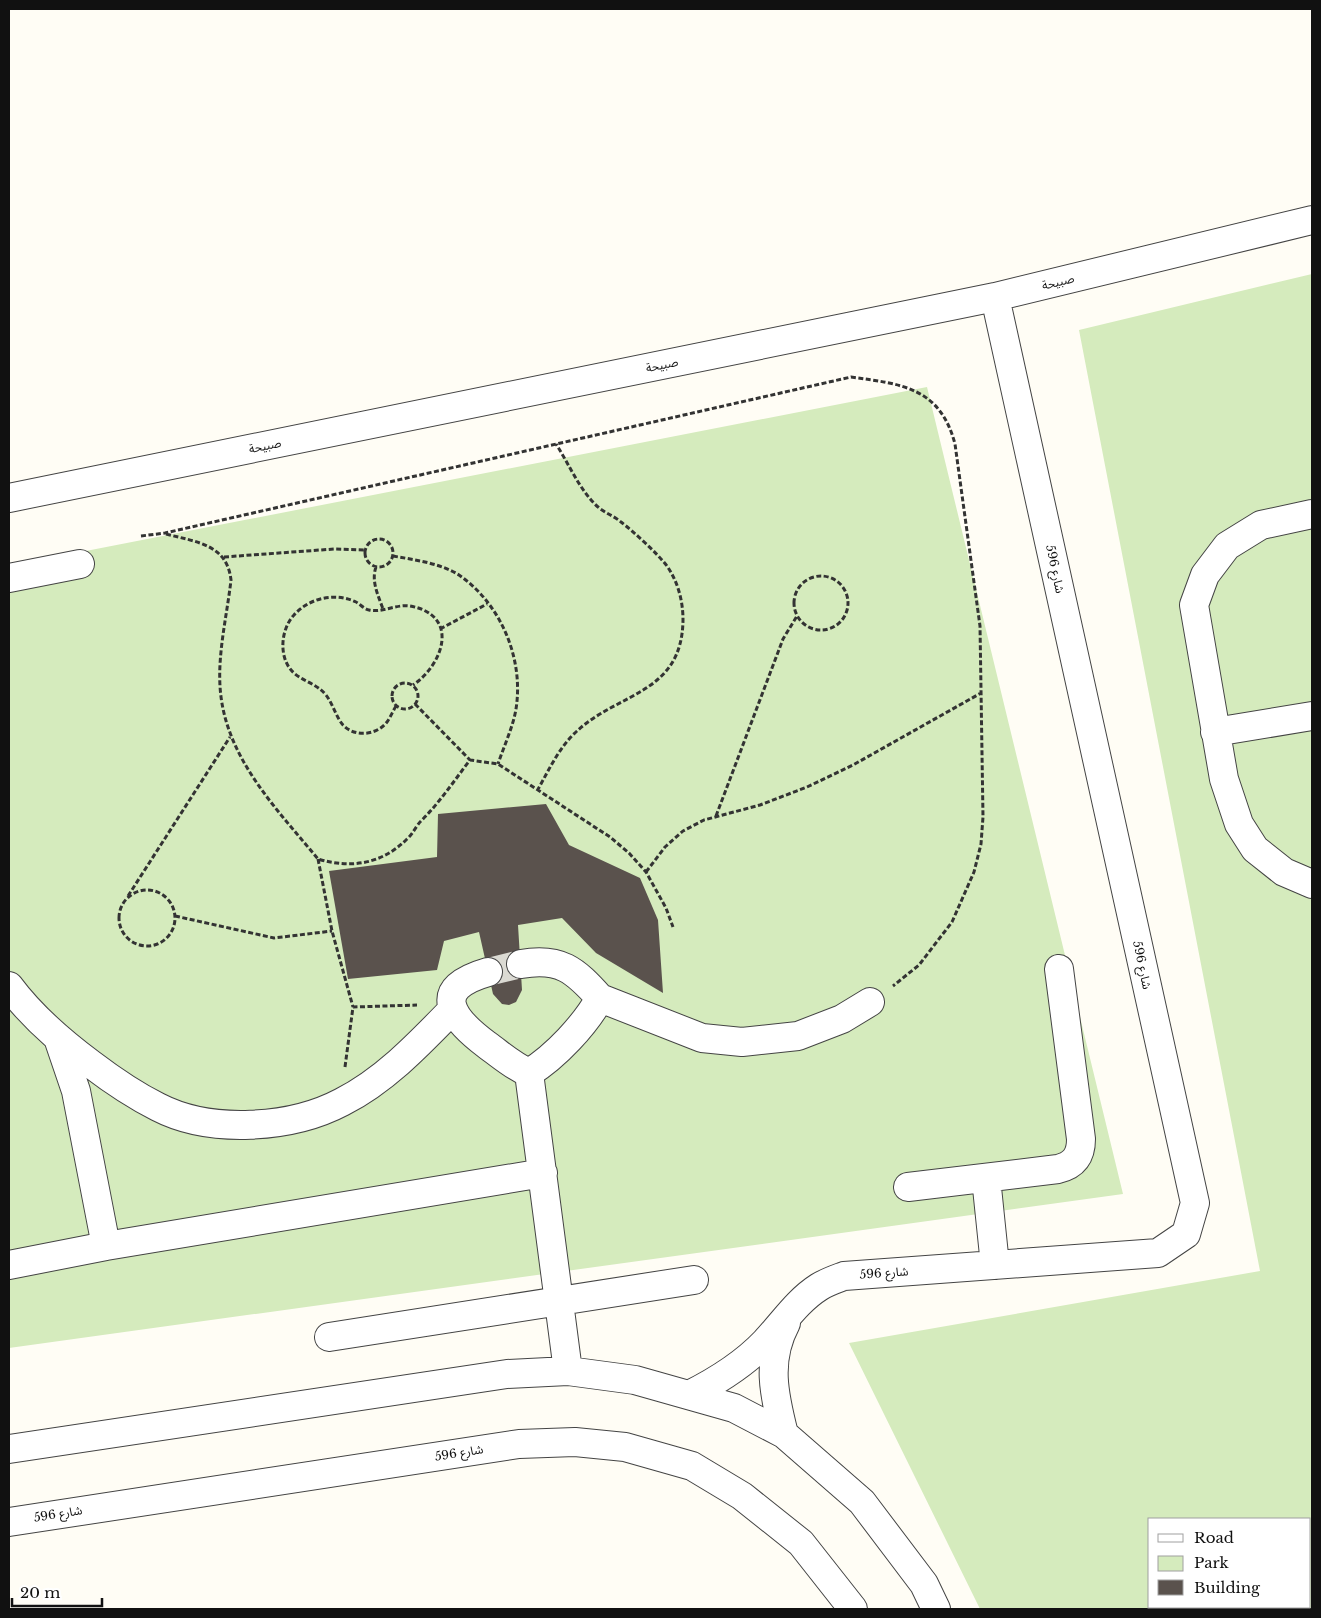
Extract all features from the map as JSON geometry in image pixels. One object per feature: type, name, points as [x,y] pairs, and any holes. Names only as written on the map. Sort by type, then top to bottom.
[{"type":"street","name":"صبيحة","points":[[9,498],[995,297],[1312,220]]},
{"type":"street","name":"شارع 596","points":[[689,1395],[710,1385],[748,1358],[765,1342],[795,1306],[820,1286],[844,1276],[1158,1253],[1186,1234],[1195,1203],[995,297]]},
{"type":"street","points":[[1312,514],[1261,525],[1227,546],[1205,575],[1194,605],[1224,779],[1239,824],[1255,849],[1284,872],[1312,884]]},
{"type":"street","points":[[9,578],[80,564]]},
{"type":"street","points":[[1215,732],[1312,716]]},
{"type":"street","points":[[521,964],[534,962],[558,963],[579,975],[600,998],[702,1038],[742,1042],[798,1036],[842,1019],[870,1002]]},
{"type":"street","points":[[908,1187],[1068,1166],[1076,1160],[1081,1150],[1059,969]]},
{"type":"street","points":[[9,986],[21,1002],[59,1041],[119,1085],[160,1108],[205,1122],[252,1126],[288,1120],[342,1103],[381,1077],[408,1054],[451,1007],[453,991],[463,982],[488,972]]},
{"type":"street","points":[[530,1073],[546,1062],[586,1020],[600,998]]},
{"type":"street","points":[[451,1007],[460,1021],[482,1041],[516,1067],[530,1073]]},
{"type":"street","points":[[59,1041],[81,1112],[106,1246]]},
{"type":"street","points":[[530,1073],[568,1371]]},
{"type":"street","points":[[81,1112],[97,1098],[119,1085]]},
{"type":"street","points":[[9,1265],[106,1246],[543,1173]]},
{"type":"street","points":[[986,1178],[995,1265]]},
{"type":"street","points":[[329,1337],[694,1280]]},
{"type":"street","name":"شارع 596","points":[[784,1434],[773,1391],[773,1368],[777,1346],[784,1326],[795,1306]]},
{"type":"street","points":[[9,1449],[507,1374],[568,1371],[635,1380],[734,1408],[784,1434],[862,1502],[924,1584],[936,1609]]},
{"type":"street","name":"شارع 596","points":[[9,1522],[519,1444],[583,1442],[626,1447],[692,1466],[742,1496],[801,1543],[853,1609]]},
{"type":"path","points":[[141,536],[166,533],[851,377],[894,383],[911,388],[925,396],[938,407],[946,419],[955,444],[980,626],[983,817],[974,872],[952,922],[919,964],[899,982],[870,1002]]},
{"type":"path","points":[[537,791],[564,744],[576,731],[590,720],[620,705],[664,676],[680,646],[683,629],[681,596],[667,565],[621,522],[598,507],[585,492],[556,444]]},
{"type":"path","points":[[166,533],[206,546],[224,557],[230,570],[231,580],[220,665],[222,708],[230,737],[244,766],[318,858],[332,931],[354,1007],[342,1103]]},
{"type":"path","points":[[375,539],[382,539],[393,548],[393,556],[384,566],[376,566],[366,557],[366,550],[369,543],[375,539]]},
{"type":"path","points":[[224,557],[334,549],[366,550]]},
{"type":"path","points":[[393,556],[436,565],[458,575],[487,604],[508,637],[518,675],[516,712],[498,764]]},
{"type":"path","points":[[376,566],[373,575],[374,583],[383,609]]},
{"type":"path","points":[[814,576],[824,576],[842,585],[847,594],[848,604],[846,614],[840,623],[822,631],[812,630],[797,616],[793,607],[794,597],[805,580],[814,576]]},
{"type":"path","points":[[396,706],[387,722],[373,732],[364,734],[348,729],[341,723],[325,694],[306,679],[295,674],[284,657],[283,647],[287,625],[294,614],[312,602],[330,597],[344,598],[368,610],[412,606],[435,619],[443,643],[437,660],[425,677],[413,685]]},
{"type":"path","points":[[440,630],[487,604]]},
{"type":"path","points":[[716,817],[783,639],[797,616]]},
{"type":"path","points":[[407,682],[413,685],[418,691],[415,704],[402,709],[396,706],[392,700],[394,687],[407,682]]},
{"type":"path","points":[[646,872],[665,847],[683,831],[704,820],[760,805],[807,787],[853,765],[981,693]]},
{"type":"path","points":[[415,704],[470,760],[498,764],[610,837],[629,853],[646,872],[658,890],[673,926]]},
{"type":"path","points":[[128,896],[140,890],[152,890],[163,895],[172,904],[175,916],[174,926],[170,936],[162,943],[152,946],[136,944],[124,934],[119,924],[118,914],[128,896],[230,737]]},
{"type":"path","points":[[318,858],[334,864],[366,863],[395,850],[434,809],[470,760]]},
{"type":"path","points":[[175,916],[274,938],[332,931]]},
{"type":"path","points":[[354,1007],[451,1007]]},
{"type":"green space","points":[[1312,274],[1312,1609],[980,1609],[849,1343],[1260,1271],[1079,330]]},
{"type":"green space","points":[[927,387],[1123,1194],[9,1348],[9,566]]},
{"type":"building","points":[[546,804],[569,845],[640,878],[658,920],[663,993],[596,953],[562,918],[518,925],[522,990],[516,1002],[509,1005],[502,1004],[493,994],[479,932],[444,941],[437,970],[348,979],[329,871],[437,857],[438,814]]},
{"type":"tunnel","points":[[488,972],[521,964]]}]
